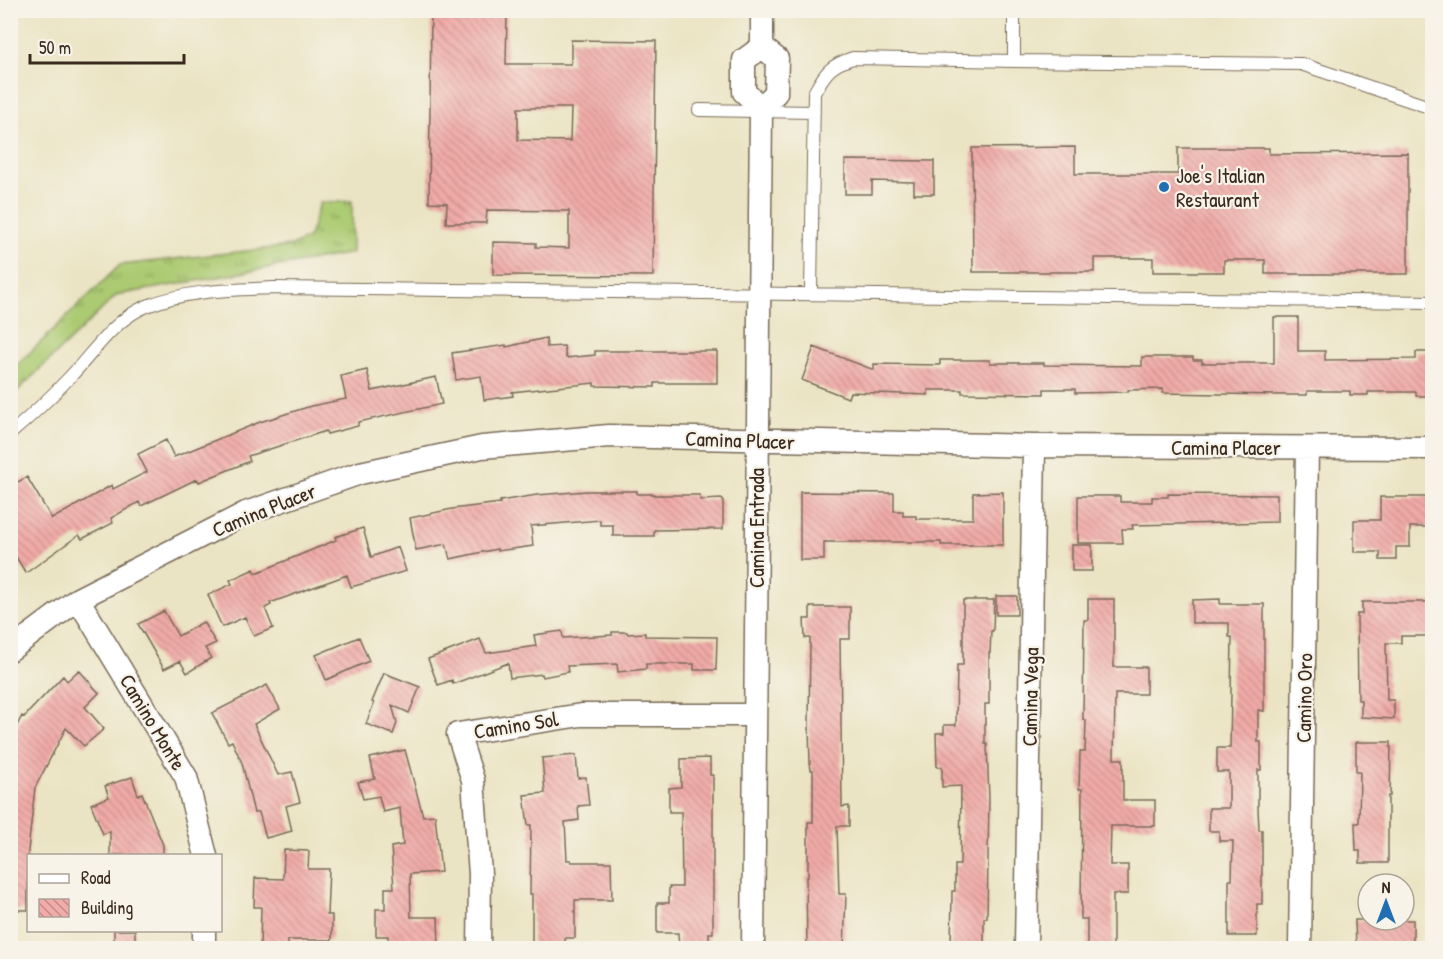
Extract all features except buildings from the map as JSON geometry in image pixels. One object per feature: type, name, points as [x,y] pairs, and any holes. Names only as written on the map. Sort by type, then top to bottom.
[{"type":"street","points":[[762,10],[762,47]]},
{"type":"street","points":[[762,47],[777,59],[776,93],[761,109],[744,92],[744,60],[762,47]]},
{"type":"street","name":"Camina Entrada","points":[[753,948],[756,441],[761,109]]},
{"type":"street","name":"Camina Placer","points":[[10,650],[78,599],[246,513],[360,473],[482,447],[609,436],[1034,446],[1432,448]]},
{"type":"street","name":"Camina Vega","points":[[1026,948],[1034,446]]},
{"type":"street","name":"Camino Oro","points":[[1300,948],[1308,448]]},
{"type":"street","name":"Camino Monte","points":[[78,599],[186,777],[206,854]]},
{"type":"street","name":"Camino Sol","points":[[479,948],[480,874],[473,780],[458,734],[581,715],[755,715]]},
{"type":"street","points":[[204,932],[204,948]]},
{"type":"lane","points":[[1014,10],[1014,61]]},
{"type":"lane","points":[[811,293],[814,93],[824,75],[837,63],[853,58],[1301,64],[1432,108]]},
{"type":"lane","points":[[699,110],[761,109],[814,112]]},
{"type":"lane","points":[[10,434],[72,375],[105,336],[125,318],[146,306],[209,291],[274,288],[758,292],[1095,299],[1432,302]]},
{"type":"green space","points":[[352,201],[352,253],[117,295],[11,397],[11,371],[120,265],[292,246],[309,237],[320,203]]},
{"type":"place","name":"Joe's Italian Restaurant","points":[[1164,187]]}]
